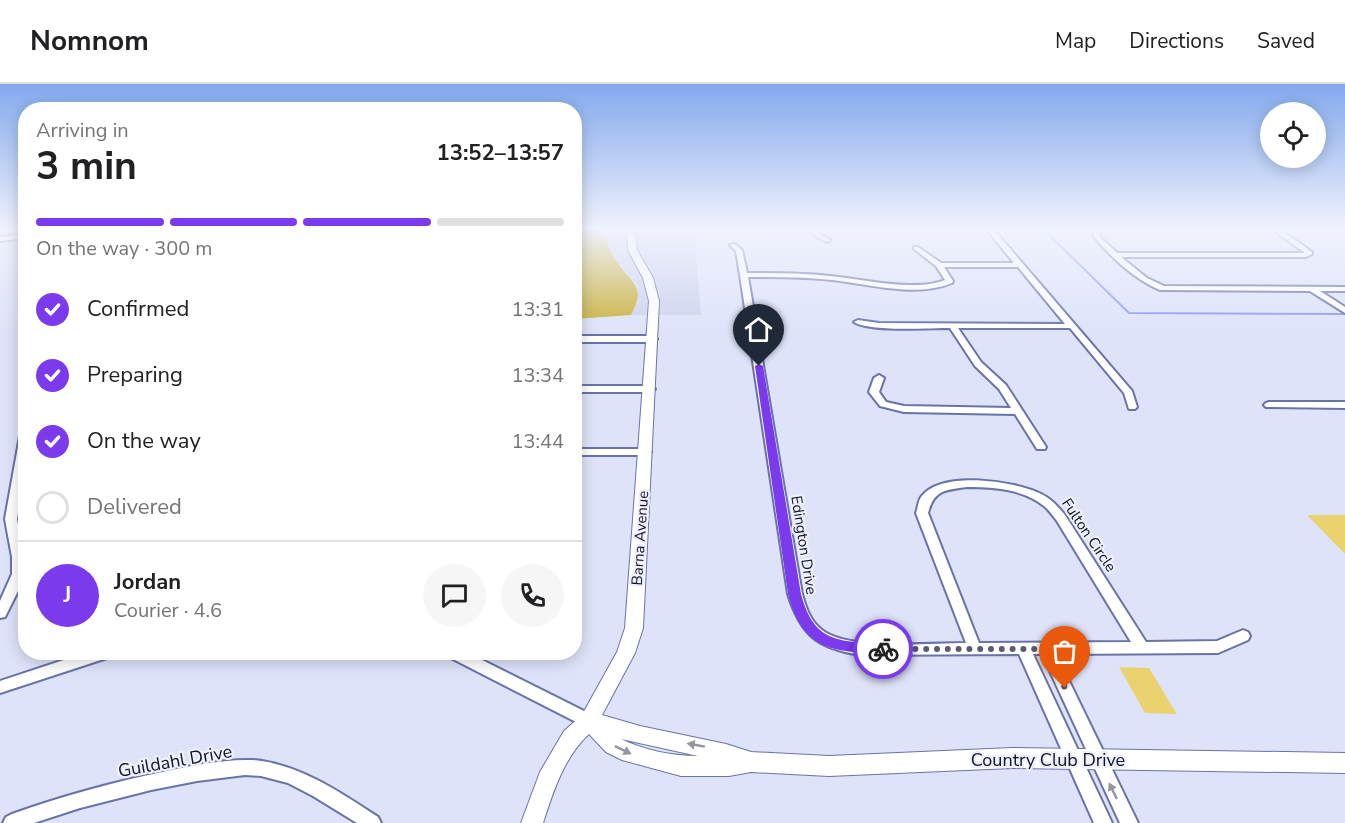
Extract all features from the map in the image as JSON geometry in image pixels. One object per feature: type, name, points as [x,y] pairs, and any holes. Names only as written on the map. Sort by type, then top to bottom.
[{"type":"street","name":"Barna Avenue","points":[[532,823],[547,779],[572,737],[589,721],[626,653],[634,628],[654,301],[648,279],[639,264]]},
{"type":"street","name":"Edington Drive","points":[[742,264],[795,594],[800,615],[808,628],[821,638],[840,646],[860,649],[1047,649],[1218,647],[1243,636]]},
{"type":"street","points":[[1127,264],[1147,281],[1163,288],[1345,289]]},
{"type":"street","points":[[939,265],[1020,265],[1129,393],[1132,407]]},
{"type":"street","points":[[744,275],[820,277],[891,285],[937,286],[950,281],[939,265]]},
{"type":"street","points":[[1312,289],[1343,310]]},
{"type":"street","points":[[858,322],[879,325],[1071,326]]},
{"type":"street","points":[[953,326],[978,364],[1004,387],[1041,447]]},
{"type":"street","points":[[582,339],[653,339]]},
{"type":"street","points":[[879,378],[874,392],[883,404],[904,410],[1018,411]]},
{"type":"street","points":[[582,389],[650,389]]},
{"type":"street","points":[[1269,405],[1345,405]]},
{"type":"street","points":[[582,452],[646,452]]},
{"type":"street","points":[[0,613],[18,574],[18,558],[11,519],[18,477]]},
{"type":"street","name":"Fulton Circle","points":[[975,649],[922,513],[926,498],[939,488],[955,485],[1003,486],[1025,490],[1049,503],[1061,518],[1142,648]]},
{"type":"street","points":[[1024,649],[1103,823]]},
{"type":"street","points":[[1047,649],[1129,823]]},
{"type":"street","points":[[0,687],[83,660]]},
{"type":"street","name":"Country Club Drive","points":[[468,660],[589,721],[613,745],[629,753],[681,766],[729,766],[751,762],[829,766],[1012,758],[1077,766],[1098,759],[1345,763]]},
{"type":"street","points":[[1042,688],[1065,688]]},
{"type":"street","name":"Guildahl Drive","points":[[12,823],[160,780],[226,768],[260,768],[316,788],[372,823]]},
{"type":"shaded area","points":[[582,264],[619,264],[637,290],[638,297],[631,315],[582,318]]},
{"type":"shaded area","points":[[620,264],[636,264],[645,280],[650,302],[649,315],[631,315],[638,302],[638,286]]},
{"type":"shaded area","points":[[640,264],[697,264],[701,315],[657,315]]},
{"type":"shaded area","points":[[1307,515],[1345,515],[1345,554]]},
{"type":"shaded area","points":[[1119,667],[1149,668],[1177,714],[1145,713]]},
{"type":"waterway","points":[[1079,264],[1129,313],[1345,314]]},
{"type":"way so far","points":[[883,649],[1047,649],[1065,688]]},
{"type":"route","points":[[759,366],[800,615],[808,628],[821,638],[840,646],[883,649]]}]
